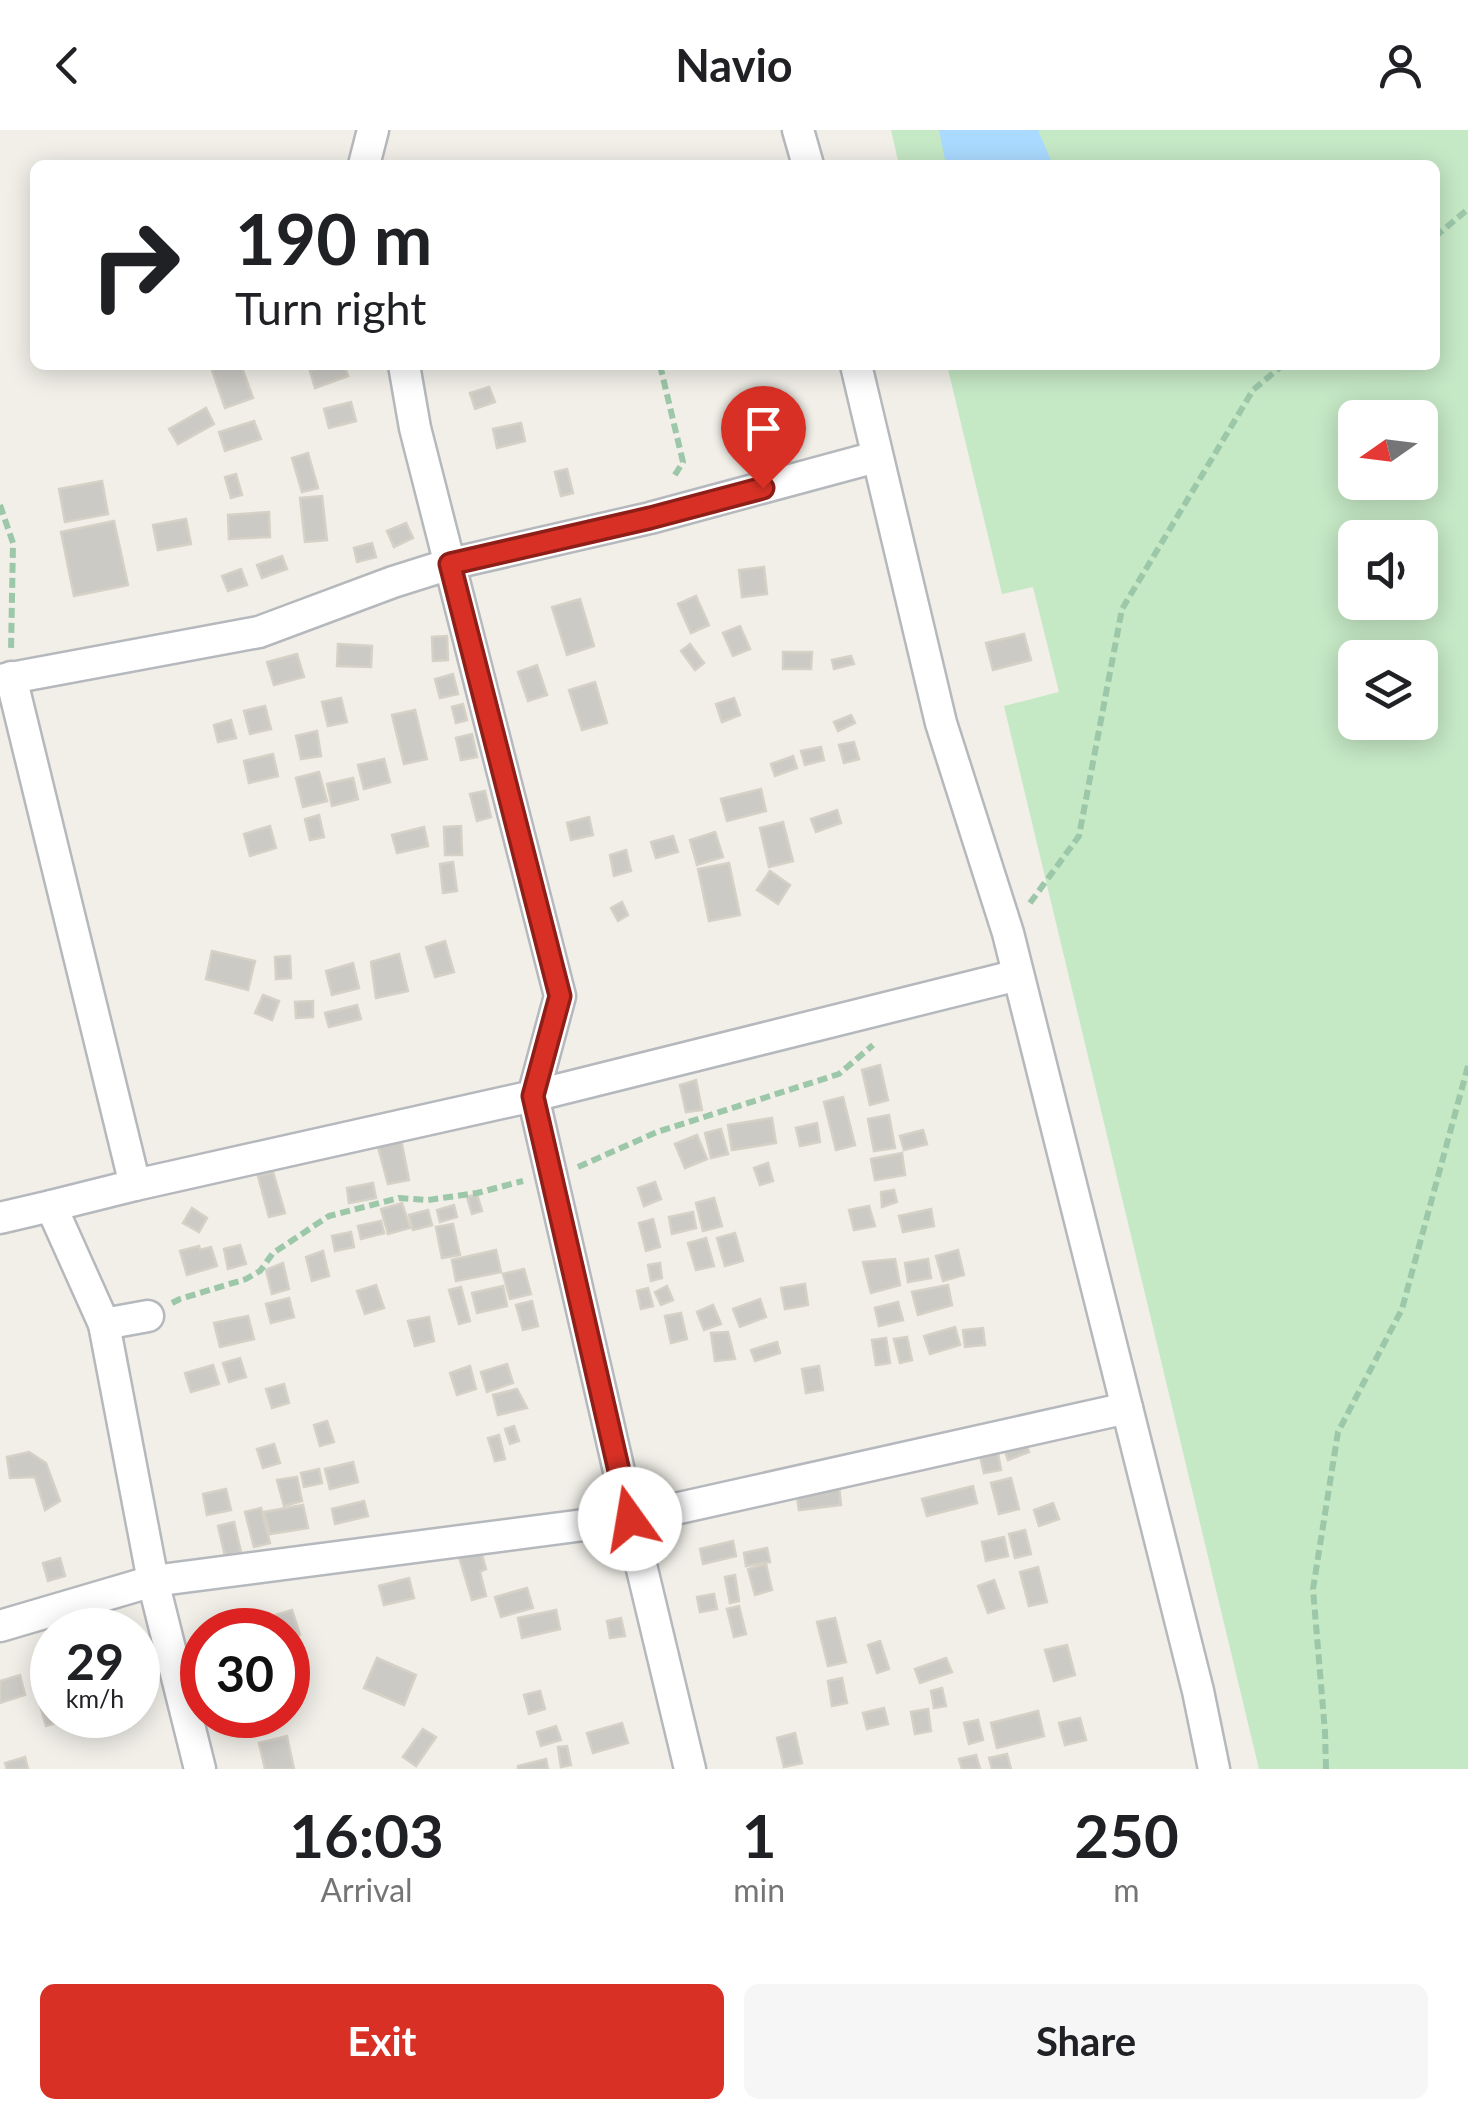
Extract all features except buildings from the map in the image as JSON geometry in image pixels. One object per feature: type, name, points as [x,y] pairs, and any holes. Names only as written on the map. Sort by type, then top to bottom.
[{"type":"street","points":[[365,160],[373,130]]},
{"type":"street","points":[[798,130],[807,160]]},
{"type":"street","points":[[405,370],[415,428],[560,996],[533,1096],[690,1769]]},
{"type":"street","points":[[857,370],[941,723],[1008,933],[1198,1691],[1214,1769]]},
{"type":"street","points":[[135,1185],[5,678],[259,632],[450,564],[650,518],[876,457]]},
{"type":"street","points":[[0,1218],[533,1096],[1018,975]]},
{"type":"street","points":[[51,1206],[104,1324],[153,1581],[200,1769]]},
{"type":"street","points":[[104,1324],[148,1316]]},
{"type":"street","points":[[0,1626],[153,1581],[630,1519],[1127,1408]]},
{"type":"path","points":[[1440,233],[1468,209]]},
{"type":"path","points":[[650,518],[683,462],[661,370]]},
{"type":"path","points":[[1008,933],[1079,836],[1122,609],[1253,390],[1277,370]]},
{"type":"path","points":[[0,505],[14,543],[5,678]]},
{"type":"path","points":[[148,1316],[180,1299],[246,1280],[260,1271],[273,1253],[329,1216],[399,1198],[428,1200],[477,1193],[516,1181],[551,1179],[657,1132],[839,1074],[883,1037]]},
{"type":"path","points":[[1326,1769],[1313,1589],[1338,1432],[1402,1309],[1468,1066]]},
{"type":"green space","points":[[891,130],[1468,130],[1468,1769],[1259,1769],[1004,706],[1059,692],[1033,587],[1002,594],[948,370],[1440,370],[1440,160],[898,160]]},
{"type":"water","points":[[939,130],[1038,130],[1051,160],[945,160]]},
{"type":"route","points":[[630,1519],[533,1096],[560,996],[450,564],[763,488]]}]
